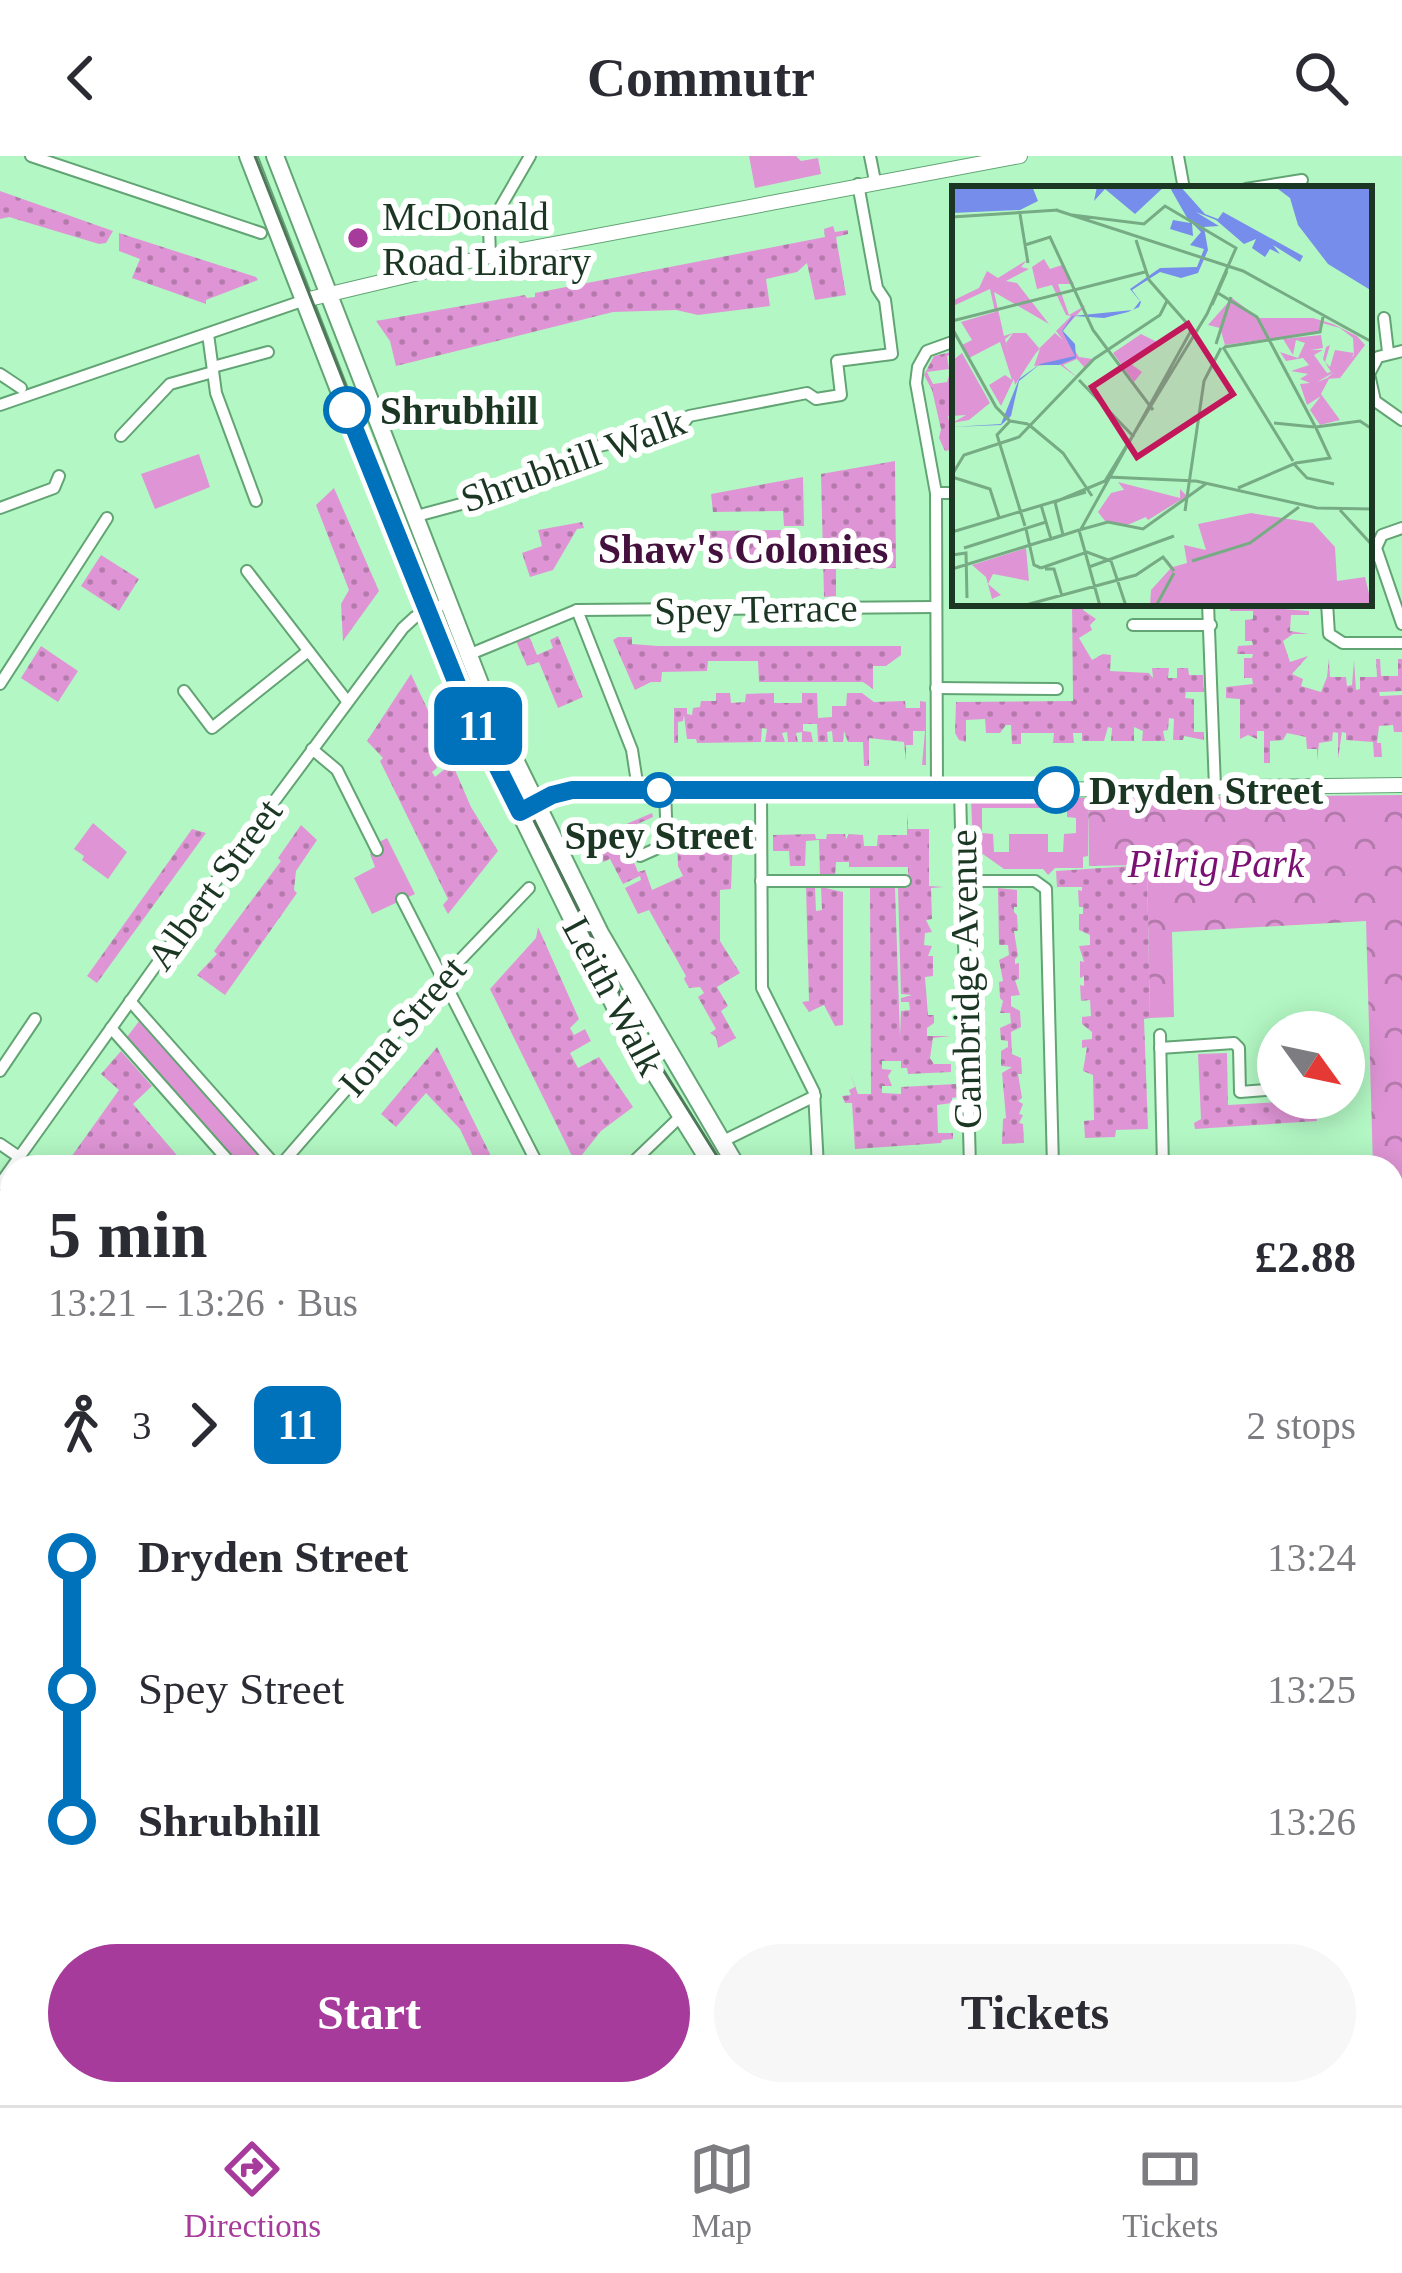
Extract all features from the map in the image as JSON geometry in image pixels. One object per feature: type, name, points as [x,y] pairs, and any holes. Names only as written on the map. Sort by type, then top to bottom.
[{"type":"main road","name":"Leith Walk","points":[[248,156],[461,694],[621,1019],[705,1155]]},
{"type":"main road","name":"Leith Walk","points":[[275,156],[467,656],[600,933],[729,1155]]},
{"type":"street","points":[[31,156],[261,233]]},
{"type":"street","points":[[490,256],[489,227],[530,156]]},
{"type":"street","points":[[867,182],[870,156]]},
{"type":"street","points":[[0,405],[328,292],[490,256],[1020,156]]},
{"type":"street","points":[[1178,156],[1183,186]]},
{"type":"street","points":[[1264,186],[1301,180]]},
{"type":"street","name":"Shrubhill Walk","points":[[413,518],[508,491],[531,474],[576,466],[581,450],[680,428],[688,416],[807,393],[816,399],[841,395],[836,361],[892,354],[885,300],[877,288],[867,182]]},
{"type":"street","points":[[1384,318],[1388,352]]},
{"type":"street","points":[[208,334],[217,398],[256,501]]},
{"type":"street","points":[[937,791],[936,493],[916,374],[922,357],[933,347],[952,342]]},
{"type":"street","points":[[1372,358],[1402,350]]},
{"type":"street","points":[[121,436],[170,384],[268,352]]},
{"type":"street","points":[[0,374],[21,388]]},
{"type":"street","points":[[1372,392],[1373,398],[1402,420]]},
{"type":"street","points":[[0,508],[54,488],[59,476]]},
{"type":"street","points":[[936,493],[952,493]]},
{"type":"street","points":[[0,684],[107,518]]},
{"type":"street","points":[[1402,528],[1379,538],[1374,567],[1402,625]]},
{"type":"street","points":[[247,571],[347,701]]},
{"type":"street","name":"Albert Street","points":[[20,1155],[403,628],[446,602]]},
{"type":"street","points":[[1212,606],[1215,788]]},
{"type":"street","points":[[1328,606],[1329,634],[1339,642],[1402,643]]},
{"type":"street","name":"Spey Terrace","points":[[577,610],[935,607]]},
{"type":"street","points":[[467,656],[577,610],[632,750],[638,789]]},
{"type":"street","points":[[1133,626],[1211,625]]},
{"type":"street","points":[[184,691],[212,728],[308,652]]},
{"type":"street","points":[[936,688],[1057,688]]},
{"type":"street","points":[[313,748],[337,770],[377,850]]},
{"type":"street","points":[[520,812],[572,790],[1402,785]]},
{"type":"street","points":[[640,856],[667,844],[665,790]]},
{"type":"street","points":[[761,790],[762,988],[815,1096],[817,1155]]},
{"type":"street","name":"Cambridge Avenue","points":[[961,791],[970,1155]]},
{"type":"street","points":[[962,880],[1035,881],[1046,889],[1053,1155]]},
{"type":"street","points":[[761,881],[905,881]]},
{"type":"street","name":"Iona Street","points":[[288,1155],[442,979],[529,888]]},
{"type":"street","points":[[402,899],[532,1155]]},
{"type":"street","points":[[130,1000],[267,1155]]},
{"type":"street","points":[[1,1068],[35,1019]]},
{"type":"street","points":[[111,1028],[223,1155]]},
{"type":"street","points":[[1163,1155],[1160,1041],[1234,1043],[1239,1048],[1240,1092],[1257,1091]]},
{"type":"street","points":[[721,1142],[815,1096]]},
{"type":"street","points":[[640,1155],[681,1116]]},
{"type":"green space","points":[[749,156],[818,158],[821,174],[755,188]]},
{"type":"green space","points":[[0,191],[113,231],[106,243],[99,244],[9,217],[0,219]]},
{"type":"green space","points":[[833,226],[835,232],[848,230],[836,237],[846,295],[815,300],[807,263],[797,272],[766,279],[770,306],[698,315],[676,310],[613,312],[396,366],[390,341],[376,321],[535,297],[535,293],[825,237],[824,229]]},
{"type":"green space","points":[[119,233],[258,280],[206,300],[206,304],[132,278],[140,259],[119,251]]},
{"type":"green space","points":[[952,352],[947,356],[949,369],[927,372],[933,384],[947,382],[949,376],[952,455],[939,438],[932,390],[924,375],[934,356]]},
{"type":"green space","points":[[199,454],[210,487],[155,509],[141,474]]},
{"type":"green space","points":[[895,461],[896,568],[836,569],[836,596],[824,597],[821,474]]},
{"type":"green space","points":[[803,477],[804,526],[784,526],[783,511],[713,512],[711,494]]},
{"type":"green space","points":[[334,488],[379,591],[343,641],[341,604],[349,590],[316,505]]},
{"type":"green space","points":[[582,522],[584,528],[577,529],[553,570],[530,577],[522,553],[542,546],[538,530]]},
{"type":"green space","points":[[781,530],[781,559],[707,559],[706,531]]},
{"type":"green space","points":[[101,555],[139,579],[119,611],[81,586]]},
{"type":"green space","points":[[1072,606],[1085,606],[1083,610],[1096,619],[1092,630],[1079,638],[1092,660],[1111,655],[1110,671],[1149,673],[1153,678],[1152,668],[1169,668],[1168,678],[1177,678],[1177,668],[1188,668],[1189,675],[1203,675],[1204,692],[1186,692],[1185,698],[1194,699],[1194,732],[1204,732],[1204,740],[1184,736],[1173,740],[1174,719],[1169,718],[1168,730],[1163,731],[1165,741],[1142,741],[1143,731],[1134,727],[1134,741],[1111,741],[1112,728],[1108,727],[1104,741],[1082,741],[1082,733],[1073,733],[1074,743],[1053,743],[1054,733],[1021,733],[1021,744],[1012,744],[1011,725],[1000,733],[986,733],[985,719],[966,720],[966,742],[955,733],[956,702],[1073,701]]},
{"type":"green space","points":[[1288,606],[1284,609],[1309,611],[1309,615],[1291,615],[1290,631],[1309,634],[1293,634],[1283,641],[1290,662],[1308,656],[1292,674],[1303,679],[1301,686],[1321,692],[1329,658],[1330,677],[1346,677],[1347,686],[1352,685],[1354,660],[1356,690],[1360,677],[1377,677],[1376,659],[1380,659],[1381,676],[1398,676],[1398,659],[1402,659],[1402,691],[1379,692],[1380,696],[1402,695],[1402,732],[1394,732],[1393,725],[1379,726],[1377,743],[1381,743],[1382,757],[1374,757],[1373,742],[1346,740],[1342,732],[1338,759],[1338,733],[1333,732],[1332,741],[1319,743],[1317,761],[1317,749],[1307,749],[1306,737],[1287,733],[1283,740],[1270,741],[1270,763],[1264,763],[1264,731],[1257,731],[1257,739],[1248,735],[1240,739],[1240,699],[1226,698],[1226,687],[1253,684],[1252,678],[1244,678],[1244,658],[1253,654],[1237,654],[1238,646],[1253,645],[1245,641],[1245,620],[1253,619],[1253,611],[1230,611],[1230,607]]},
{"type":"green space","points":[[529,636],[537,655],[553,648],[550,640],[558,636],[583,697],[558,708],[539,662],[527,666],[516,641]]},
{"type":"green space","points":[[632,637],[632,644],[658,646],[901,646],[901,655],[886,666],[873,666],[873,689],[863,682],[759,682],[758,661],[708,661],[707,671],[662,672],[661,682],[635,690],[613,640]]},
{"type":"green space","points":[[41,646],[78,671],[58,702],[21,678]]},
{"type":"green space","points":[[411,674],[448,753],[434,761],[437,768],[432,772],[435,777],[452,763],[498,851],[448,914],[443,905],[448,899],[380,761],[383,758],[367,741]]},
{"type":"green space","points":[[716,693],[730,693],[731,703],[745,702],[746,694],[774,693],[774,703],[802,703],[802,693],[817,693],[818,718],[832,717],[832,706],[846,706],[847,693],[862,693],[874,702],[905,701],[906,708],[920,708],[920,701],[926,702],[926,765],[922,765],[925,731],[913,731],[913,745],[906,745],[906,762],[904,742],[869,738],[869,766],[864,766],[863,742],[848,742],[844,731],[843,742],[833,742],[832,731],[827,732],[828,742],[818,742],[817,724],[803,724],[813,742],[802,742],[802,732],[796,733],[798,742],[788,742],[787,732],[782,733],[785,742],[765,742],[767,729],[762,728],[761,742],[697,743],[687,739],[684,715],[678,722],[678,743],[674,743],[674,708],[687,708],[692,715],[701,701],[716,701]]},
{"type":"green space","name":"Pilrig Park","points":[[1402,795],[1402,1155],[1373,1155],[1366,921],[1172,932],[1174,1017],[1150,1018],[1147,865],[1089,866],[1088,798]]},
{"type":"green space","points":[[1058,798],[1058,808],[982,808],[982,833],[993,834],[994,852],[1009,852],[1009,834],[1048,834],[1048,852],[1063,852],[1064,834],[1076,833],[1076,818],[1067,817],[1067,798],[1088,798],[1088,856],[1083,857],[1083,868],[1055,868],[1048,875],[1043,869],[1004,869],[973,847],[971,799]]},
{"type":"green space","points":[[907,812],[908,829],[929,829],[929,886],[944,887],[931,888],[932,919],[926,920],[932,932],[925,933],[924,945],[932,946],[928,956],[933,956],[933,976],[925,977],[928,1015],[934,1015],[927,1036],[951,1036],[933,1038],[930,1058],[934,1064],[951,1064],[951,1072],[908,1074],[901,1061],[882,1061],[882,1069],[892,1070],[888,1076],[892,1086],[882,1086],[882,1093],[901,1094],[901,1087],[956,1084],[957,1097],[952,1103],[937,1105],[938,1133],[953,1133],[953,1139],[855,1149],[852,1103],[845,1103],[842,1096],[851,1095],[849,1090],[855,1087],[849,1070],[858,1094],[871,1094],[870,888],[895,888],[900,1037],[901,1011],[910,1010],[909,1002],[901,998],[912,995],[901,994],[898,888],[908,888],[908,867],[849,867],[849,862],[836,862],[835,877],[820,877],[819,840],[806,841],[805,866],[790,866],[789,851],[773,851],[773,835],[815,834],[816,839],[826,839],[827,834],[845,834],[846,839],[849,834],[863,835],[864,846],[877,846],[878,835],[907,835]]},
{"type":"green space","points":[[652,813],[653,817],[633,826],[642,847],[630,853],[638,872],[645,870],[652,890],[683,876],[677,834],[702,834],[702,844],[710,843],[710,834],[733,833],[731,889],[720,890],[720,941],[740,973],[717,987],[728,1006],[721,1011],[736,1038],[718,1048],[710,1033],[716,1029],[698,997],[704,993],[700,987],[689,988],[649,910],[638,914],[625,888],[641,880],[640,876],[623,884],[610,859],[603,862],[595,838],[579,843],[612,829],[602,836],[611,854],[625,847],[617,828]]},
{"type":"green space","points":[[93,823],[127,852],[108,879],[74,849]]},
{"type":"green space","points":[[301,825],[317,840],[296,871],[297,893],[225,995],[197,975],[217,954],[214,951],[281,861],[278,858]]},
{"type":"green space","points":[[192,829],[206,833],[97,983],[87,976]]},
{"type":"green space","points":[[387,838],[415,894],[372,914],[354,878],[375,867],[370,854]]},
{"type":"green space","points":[[1147,865],[1148,1129],[1085,1138],[1084,1121],[1094,1120],[1093,1075],[1083,1071],[1087,1047],[1082,1048],[1082,1040],[1092,1039],[1092,1032],[1082,1024],[1082,1017],[1091,1016],[1090,1000],[1081,1001],[1084,976],[1080,978],[1080,961],[1084,962],[1079,946],[1090,945],[1090,935],[1079,930],[1083,907],[1079,907],[1078,890],[1082,887],[1057,887],[1056,871]]},
{"type":"green space","points":[[806,887],[815,887],[816,911],[822,910],[821,887],[843,892],[843,1025],[835,1026],[824,1005],[809,1012],[802,1002],[809,1001]]},
{"type":"green space","points":[[998,888],[1017,890],[1018,931],[1014,931],[1019,979],[1015,980],[1020,995],[1011,996],[1011,1006],[1020,1011],[1021,1027],[1011,1032],[1012,1054],[1021,1058],[1022,1098],[1018,1101],[1023,1104],[1019,1123],[1023,1124],[1024,1143],[1002,1144],[1006,1118],[1002,1073],[1012,1067],[1001,1066],[1001,1051],[1008,1041],[1001,1040],[1000,1028],[1011,1023],[1010,1013],[1000,1013],[999,982],[1003,981],[999,960],[1009,955],[1008,945],[999,945]]},
{"type":"green space","points":[[538,927],[579,1019],[570,1028],[574,1035],[585,1029],[591,1041],[570,1053],[578,1068],[599,1057],[633,1107],[601,1131],[582,1155],[572,1155],[490,989],[536,938]]},
{"type":"green space","points":[[140,1020],[258,1155],[231,1155],[127,1037]]},
{"type":"green space","points":[[437,1047],[491,1155],[472,1155],[460,1129],[426,1093],[396,1127],[381,1114]]},
{"type":"green space","points":[[121,1051],[152,1086],[133,1104],[177,1155],[73,1155],[119,1090],[101,1074]]},
{"type":"green space","points":[[1227,1053],[1228,1105],[1257,1103],[1257,1119],[1317,1121],[1195,1129],[1194,1123],[1201,1119],[1198,1054]]},
{"type":"tram line","points":[[255,156],[451,654],[640,1033],[716,1155]]},
{"type":"bus line","name":"11","points":[[347,410],[461,694],[520,812],[572,790],[1056,790]]},
{"type":"place","name":"McDonald Road Library","points":[[358,238]]},
{"type":"place","name":"Shrubhill","points":[[347,410]]},
{"type":"place","name":"Spey Street","points":[[659,790]]},
{"type":"place","name":"Dryden Street","points":[[1056,790]]},
{"type":"district","name":"Shaw's Colonies","points":[[743,549]]}]
